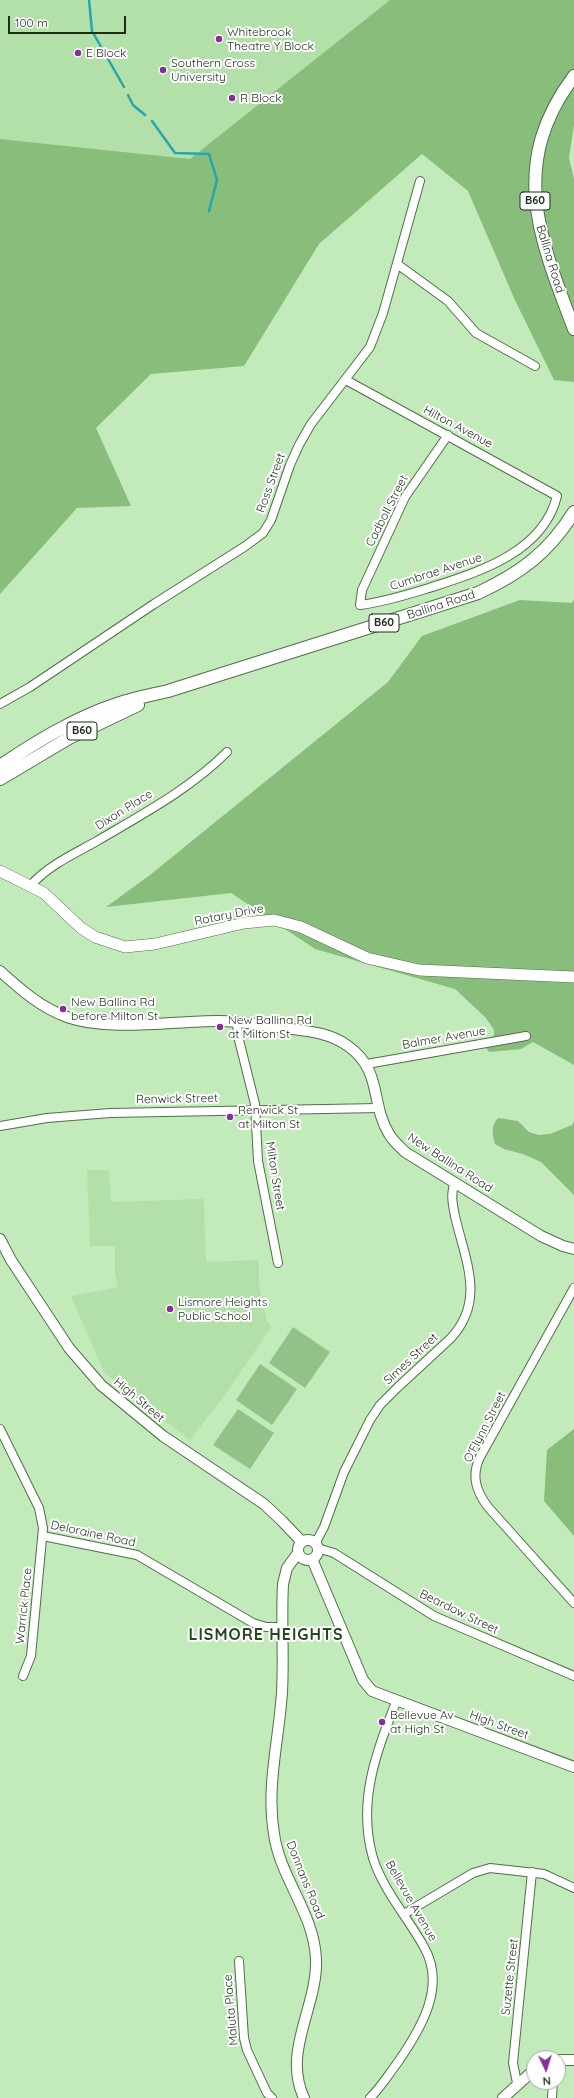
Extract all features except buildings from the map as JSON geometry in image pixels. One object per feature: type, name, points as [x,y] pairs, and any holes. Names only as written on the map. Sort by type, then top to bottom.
[{"type":"main road","name":"Ballina Road","points":[[574,76],[560,97],[547,124],[538,152],[535,180],[536,206],[542,234],[574,329]]},
{"type":"main road","name":"Ballina Road","points":[[0,766],[43,738],[76,721],[117,704],[168,691],[478,593],[507,578],[534,560],[555,540],[574,512]]},
{"type":"main road","name":"Ballina Road","points":[[0,779],[86,729],[168,691]]},
{"type":"main road","name":"Rotary Drive","points":[[0,871],[31,884],[44,893],[81,928],[95,937],[125,947],[155,944],[244,923],[274,920],[301,927],[367,958],[419,970],[574,977]]},
{"type":"street","name":"Ross Street","points":[[0,704],[30,687],[258,538],[271,520],[290,465],[311,424],[370,347],[377,332],[420,181]]},
{"type":"street","points":[[397,264],[448,301],[476,333],[535,366]]},
{"type":"street","name":"Hilton Avenue","points":[[346,380],[557,496]]},
{"type":"street","name":"Cadboll Street","points":[[360,605],[362,590],[405,497],[448,435]]},
{"type":"street","name":"Cumbrae Avenue","points":[[360,605],[379,603],[470,575],[504,559],[525,544],[544,525],[554,511],[557,496]]},
{"type":"street","name":"Dixon Place","points":[[31,884],[43,872],[124,825],[208,771],[227,752]]},
{"type":"street","points":[[0,971],[38,1002],[67,1017],[84,1022],[120,1024],[237,1022],[328,1035],[347,1045],[367,1064]]},
{"type":"street","name":"Milton Street","points":[[237,1022],[238,1036],[247,1065],[256,1109],[258,1160],[278,1263]]},
{"type":"street","name":"Balmer Avenue","points":[[367,1064],[526,1036]]},
{"type":"street","name":"New Ballina Road","points":[[367,1064],[379,1108],[388,1133],[405,1152],[541,1236],[558,1244],[574,1249]]},
{"type":"street","name":"Renwick Street","points":[[0,1126],[80,1114],[256,1109],[283,1110],[379,1108]]},
{"type":"street","name":"Simes Street","points":[[316,1546],[342,1478],[370,1420],[386,1398],[458,1330],[467,1315],[471,1300],[472,1285],[454,1212],[452,1195],[455,1183]]},
{"type":"street","name":"High Street","points":[[0,1239],[11,1260],[69,1348],[101,1385],[162,1436],[264,1504],[302,1542]]},
{"type":"street","name":"O'Flynn Street","points":[[574,1288],[476,1464],[475,1478],[477,1490],[488,1507],[574,1604]]},
{"type":"street","name":"Deloraine Road","points":[[0,1429],[39,1508],[43,1536],[137,1555],[253,1623],[266,1627],[283,1627]]},
{"type":"street","name":"Warrick Place","points":[[23,1676],[31,1656],[43,1536]]},
{"type":"street","points":[[309,1540],[316,1546],[316,1556],[312,1559],[304,1559],[298,1553],[299,1546],[302,1542],[309,1540]]},
{"type":"street","name":"Beardow Street","points":[[316,1546],[334,1553],[434,1616],[574,1676]]},
{"type":"street","name":"Donnans Road","points":[[298,1553],[290,1562],[285,1575],[283,1593],[282,1693],[272,1782],[273,1823],[278,1851],[308,1921],[315,1947],[315,1975],[301,2032],[297,2058],[298,2080],[304,2098]]},
{"type":"street","name":"High Street","points":[[312,1559],[363,1680],[372,1692],[574,1767]]},
{"type":"street","name":"Bellevue Avenue","points":[[370,2098],[420,2029],[430,1999],[432,1976],[429,1958],[377,1869],[371,1845],[368,1820],[370,1775],[396,1702]]},
{"type":"street","points":[[404,1914],[481,1870],[498,1868],[532,1872],[554,1878],[574,1888]]},
{"type":"street","name":"Suzette Street","points":[[517,2083],[513,2063],[532,1872]]},
{"type":"street","name":"Maluta Place","points":[[239,1961],[243,2026],[247,2050],[268,2093],[272,2098]]},
{"type":"street","points":[[503,2098],[517,2083],[526,2076]]},
{"type":"shaded area","name":"Southern Cross University","points":[[0,0],[431,0],[190,159],[0,139]]},
{"type":"shaded area","points":[[390,0],[574,0],[574,125],[569,158],[574,179],[574,382],[554,380],[514,298],[468,191],[422,154],[319,244],[244,366],[151,374],[96,428],[131,506],[77,508],[0,594],[0,139],[190,159]]},
{"type":"shaded area","points":[[520,600],[572,603],[574,600],[574,1065],[533,1042],[521,1049],[489,1052],[486,1048],[489,1040],[494,1035],[494,1030],[485,1017],[455,989],[315,949],[231,893],[106,907],[150,875],[388,682],[422,636]]},
{"type":"shaded area","points":[[498,1118],[518,1121],[529,1132],[539,1135],[550,1134],[572,1125],[574,1121],[574,1195],[541,1162],[523,1154],[504,1149],[495,1144],[493,1130],[494,1124]]},
{"type":"shaded area","name":"Lismore Heights Public School","points":[[87,1170],[109,1170],[111,1202],[204,1199],[206,1262],[259,1260],[259,1286],[267,1321],[272,1326],[227,1392],[190,1440],[150,1410],[104,1372],[71,1296],[118,1287],[115,1273],[115,1246],[90,1246]]},
{"type":"shaded area","points":[[293,1327],[330,1352],[305,1388],[269,1363]]},
{"type":"shaded area","points":[[260,1364],[297,1389],[272,1425],[236,1400]]},
{"type":"shaded area","points":[[238,1409],[274,1433],[250,1469],[213,1445]]},
{"type":"shaded area","points":[[574,1429],[574,1536],[544,1501],[547,1450]]},
{"type":"waterway","points":[[89,0],[92,31],[124,87]]},
{"type":"waterway","points":[[128,95],[133,105],[145,115]]},
{"type":"waterway","points":[[152,121],[175,153],[209,154],[217,180],[209,211]]},
{"type":"place","name":"Whitebrook Theatre Y Block","points":[[219,39]]},
{"type":"place","name":"E Block","points":[[78,53]]},
{"type":"place","name":"Southern Cross University","points":[[163,70]]},
{"type":"place","name":"R Block","points":[[232,98]]},
{"type":"place","name":"New Ballina Rd before Milton St","points":[[63,1009]]},
{"type":"place","name":"New Ballina Rd at Milton St","points":[[220,1027]]},
{"type":"place","name":"Renwick St at Milton St","points":[[230,1117]]},
{"type":"place","name":"Lismore Heights Public School","points":[[170,1309]]},
{"type":"place","name":"Bellevue Av at High St","points":[[382,1722]]},
{"type":"district","name":"LISMORE HEIGHTS","points":[[266,1635]]}]
